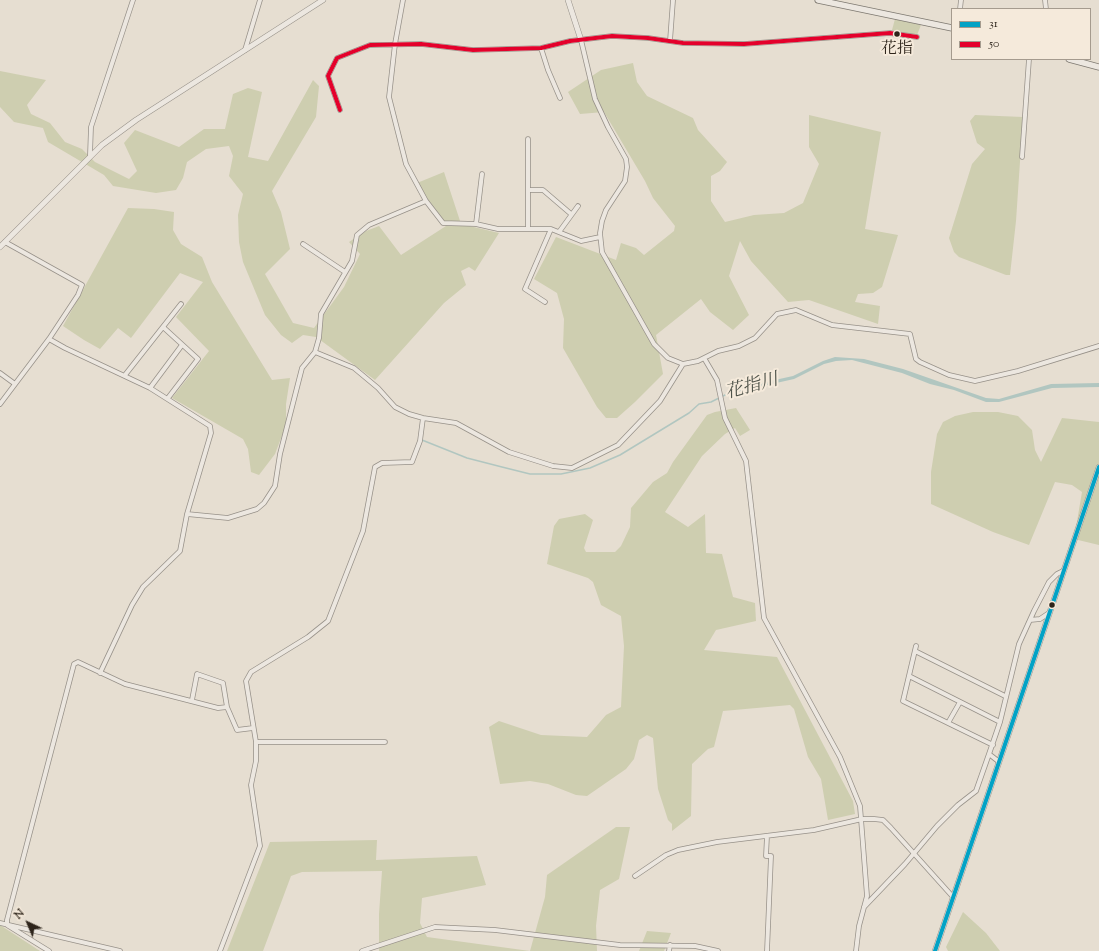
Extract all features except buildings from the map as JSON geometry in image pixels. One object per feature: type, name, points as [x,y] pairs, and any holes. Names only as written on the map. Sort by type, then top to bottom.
[{"type":"main road","points":[[818,0],[951,28]]},
{"type":"main road","points":[[1073,60],[1099,67]]},
{"type":"street","points":[[90,155],[91,128],[133,0]]},
{"type":"street","points":[[245,50],[260,0]]},
{"type":"street","points":[[0,246],[90,155],[136,120],[323,0]]},
{"type":"street","points":[[403,0],[395,44],[389,97],[406,164],[426,200],[443,222],[476,224],[498,229],[551,229],[581,241],[600,237]]},
{"type":"street","points":[[568,0],[581,40],[595,99],[608,127],[626,159],[627,167],[625,181],[606,210],[602,221],[600,237],[605,260],[654,344],[668,358],[683,364],[704,358],[718,351],[739,346],[755,338],[777,314],[796,310],[832,326],[910,334],[916,359],[920,362],[949,375],[975,381],[1018,371],[1099,346]]},
{"type":"street","points":[[670,41],[673,0]]},
{"type":"street","points":[[340,110],[328,76],[337,58],[370,45],[421,44],[473,50],[541,48],[581,40],[612,36],[670,41],[744,44],[890,33],[917,37]]},
{"type":"street","points":[[541,48],[548,70],[560,98]]},
{"type":"street","points":[[1022,157],[1029,60]]},
{"type":"street","points":[[528,139],[528,229]]},
{"type":"street","points":[[476,224],[482,174]]},
{"type":"street","points":[[528,190],[543,190],[571,214]]},
{"type":"street","points":[[187,514],[228,518],[257,509],[264,503],[275,486],[282,447],[302,368],[315,352],[319,338],[321,314],[354,256],[357,235],[361,231],[382,219],[426,200]]},
{"type":"street","points":[[559,232],[578,206]]},
{"type":"street","points":[[545,302],[525,289],[551,229]]},
{"type":"street","points":[[0,404],[49,339],[78,295],[82,285],[5,242]]},
{"type":"street","points":[[303,244],[345,272]]},
{"type":"street","points":[[125,375],[181,304]]},
{"type":"street","points":[[163,327],[198,359],[168,398]]},
{"type":"street","points":[[49,339],[150,388],[168,398],[212,428],[187,514],[180,552],[143,587],[132,605],[100,673]]},
{"type":"street","points":[[150,388],[182,345]]},
{"type":"street","points":[[315,352],[354,368],[378,388],[395,407],[409,414],[424,418],[456,422],[509,452],[553,466],[572,468],[618,445],[660,401],[683,364]]},
{"type":"street","points":[[704,358],[717,380],[725,418],[746,461],[764,618],[840,757],[860,806],[867,884],[856,951]]},
{"type":"street","points":[[0,373],[15,384]]},
{"type":"street","points":[[220,951],[260,846],[251,785],[256,761],[256,742],[246,681],[251,672],[308,637],[328,621],[363,531],[375,467],[382,463],[412,462],[420,442],[424,418]]},
{"type":"street","points":[[934,951],[1099,467]]},
{"type":"street","points":[[864,907],[914,854],[942,820],[976,791],[1000,722],[1005,696],[1019,644],[1049,582],[1057,574],[1064,571]]},
{"type":"street","points":[[1030,620],[1040,619],[1049,613]]},
{"type":"street","points":[[916,646],[903,701],[992,745]]},
{"type":"street","points":[[915,651],[1005,696]]},
{"type":"street","points":[[7,925],[6,920],[74,664],[78,662],[125,684],[192,700],[218,708],[227,707]]},
{"type":"street","points":[[192,700],[197,674],[223,683],[227,707],[237,730],[253,728]]},
{"type":"street","points":[[909,676],[1000,722]]},
{"type":"street","points":[[948,723],[960,702]]},
{"type":"street","points":[[256,742],[385,742]]},
{"type":"street","points":[[989,754],[998,761]]},
{"type":"street","points":[[635,876],[666,855],[678,850],[717,842],[814,830],[862,819],[883,820],[953,897]]},
{"type":"street","points":[[767,836],[766,856],[771,856],[767,951]]},
{"type":"street","points":[[0,923],[120,951]]},
{"type":"street","points":[[7,925],[49,951]]},
{"type":"street","points":[[362,951],[434,927],[495,930],[620,945],[695,946],[718,951]]},
{"type":"street","points":[[669,951],[670,945]]},
{"type":"street","points":[[695,946],[695,951]]},
{"type":"green space","points":[[895,19],[921,25],[917,35],[892,30]]},
{"type":"green space","points":[[633,63],[637,82],[647,96],[693,118],[698,130],[727,162],[720,171],[711,176],[711,201],[725,222],[754,215],[784,213],[803,203],[819,164],[809,147],[809,115],[881,132],[865,229],[898,235],[882,287],[873,293],[858,294],[855,302],[880,306],[878,324],[809,300],[788,302],[751,261],[740,241],[729,276],[749,315],[733,330],[710,312],[701,299],[656,335],[663,374],[617,418],[606,418],[597,407],[563,348],[564,319],[557,293],[534,279],[556,237],[616,260],[621,243],[636,248],[644,255],[674,231],[675,226],[653,198],[645,181],[604,112],[580,114],[568,92],[601,70]]},
{"type":"green space","points":[[0,71],[46,80],[27,105],[31,114],[50,123],[65,142],[82,149],[95,162],[129,179],[137,171],[124,143],[135,130],[179,147],[204,129],[225,129],[233,94],[248,88],[262,92],[248,157],[268,161],[313,80],[319,86],[316,117],[272,191],[281,212],[290,249],[265,274],[293,323],[314,328],[344,287],[360,254],[349,242],[366,231],[379,226],[401,255],[446,226],[417,183],[444,172],[461,224],[499,233],[475,271],[469,267],[461,271],[466,285],[444,303],[375,380],[316,337],[303,335],[292,343],[281,335],[265,315],[243,262],[239,242],[238,215],[243,194],[229,176],[233,156],[229,146],[206,149],[187,162],[183,178],[176,190],[156,193],[113,186],[104,175],[48,142],[43,128],[14,122],[0,107]]},
{"type":"green space","points":[[975,115],[1023,117],[1016,221],[1010,275],[1006,275],[959,257],[954,252],[949,238],[972,164],[985,149],[977,143],[970,121]]},
{"type":"green space","points":[[128,208],[154,209],[174,212],[173,230],[181,244],[202,257],[212,282],[272,380],[290,378],[286,404],[286,425],[275,454],[259,475],[251,472],[248,449],[243,439],[172,398],[209,351],[176,317],[203,282],[180,273],[131,338],[118,328],[100,349],[63,326]]},
{"type":"green space","points":[[736,408],[750,430],[740,436],[735,428],[725,434],[702,456],[665,512],[688,527],[705,514],[706,553],[722,554],[733,597],[755,603],[756,621],[716,630],[704,650],[777,657],[853,801],[855,814],[828,820],[821,779],[808,757],[794,709],[790,705],[723,711],[714,747],[708,749],[692,764],[691,816],[672,831],[672,824],[668,820],[658,789],[653,738],[647,735],[639,740],[634,759],[626,769],[587,796],[576,795],[548,784],[530,781],[500,784],[489,727],[499,721],[541,735],[587,737],[606,715],[621,707],[624,646],[621,616],[601,605],[593,582],[588,578],[547,564],[554,526],[559,519],[585,514],[593,520],[584,548],[586,552],[615,552],[621,546],[630,527],[631,508],[653,482],[667,473],[673,462],[707,415]]},
{"type":"green space","points":[[973,412],[998,412],[1018,416],[1032,430],[1035,450],[1041,462],[1062,418],[1099,422],[1099,545],[1074,539],[1082,492],[1072,485],[1055,482],[1029,545],[993,532],[931,504],[931,472],[937,434],[943,422],[955,416]]},
{"type":"green space","points":[[616,827],[630,827],[619,879],[600,890],[596,926],[597,951],[530,951],[545,897],[547,875]]},
{"type":"green space","points":[[377,840],[376,860],[477,856],[486,885],[422,898],[420,923],[427,937],[530,951],[379,951],[379,914],[382,871],[302,872],[291,876],[263,951],[227,951],[270,842]]},
{"type":"green space","points":[[963,912],[986,933],[1000,951],[948,951],[946,947]]},
{"type":"green space","points":[[0,925],[40,951],[0,951]]},
{"type":"green space","points":[[647,931],[671,933],[664,951],[639,951]]},
{"type":"water","name":"花指川","points":[[835,357],[864,359],[903,369],[986,398],[999,399],[1051,384],[1099,383],[1099,387],[1052,388],[999,402],[986,402],[954,390],[930,384],[902,373],[852,360],[836,361],[824,364],[794,379],[736,392],[734,389],[793,376],[823,361]]},
{"type":"waterway","name":"花指川","points":[[422,440],[467,458],[530,474],[561,474],[590,468],[620,455],[689,413],[699,404],[711,402],[735,390]]},
{"type":"transit line","name":"50","points":[[340,110],[328,76],[337,58],[370,45],[421,44],[473,50],[541,48],[570,41],[612,36],[648,38],[683,43],[744,44],[890,33],[917,37]]},
{"type":"transit line","name":"31","points":[[935,951],[1099,467]]},
{"type":"place","name":"花指","points":[[897,34]]}]
